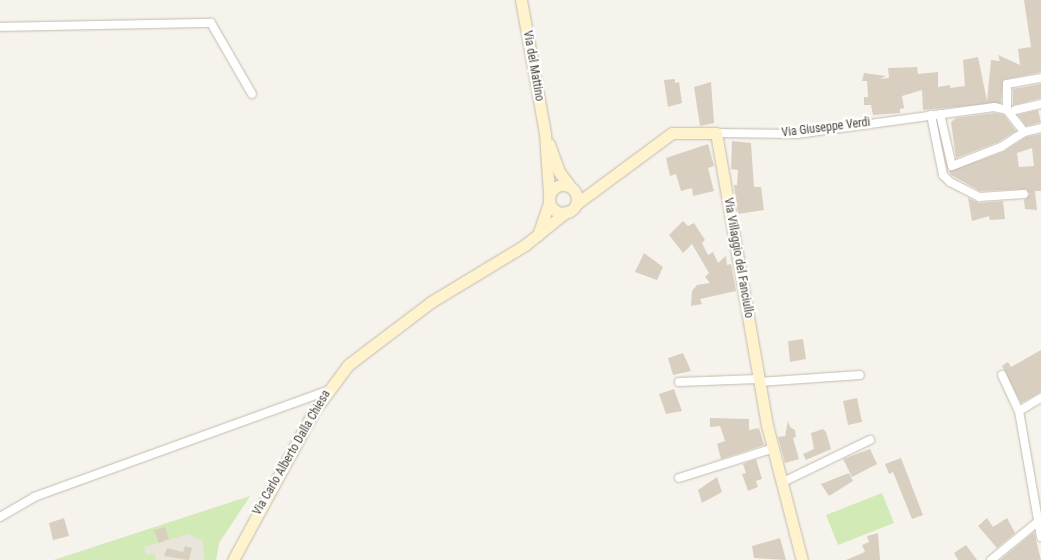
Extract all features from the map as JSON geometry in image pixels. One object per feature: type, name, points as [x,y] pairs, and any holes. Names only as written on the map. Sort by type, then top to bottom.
[{"type":"main road","name":"Via del Mattino","points":[[521,0],[545,133],[549,199]]},
{"type":"main road","name":"Via del Mattino","points":[[545,133],[559,172],[571,187]]},
{"type":"main road","name":"Via Giuseppe Verdi","points":[[576,204],[672,133],[716,133]]},
{"type":"main road","name":"Via Villaggio del Fanciullo","points":[[716,133],[772,449],[802,560]]},
{"type":"main road","name":"Via Giuseppe Verdi","points":[[571,187],[589,189],[600,185]]},
{"type":"main road","points":[[536,238],[545,222],[549,199],[555,187],[571,187],[577,196],[576,204],[566,212],[554,210],[549,199]]},
{"type":"main road","name":"Via Carlo Alberto Dalla Chiesa","points":[[233,560],[326,391],[348,365],[374,342],[431,302],[536,238],[566,212]]},
{"type":"street","points":[[0,27],[211,23],[252,94]]},
{"type":"street","points":[[1024,132],[1011,110],[1007,84],[1041,78]]},
{"type":"street","name":"Via Giuseppe Verdi","points":[[716,133],[797,134],[994,107],[1011,110],[1041,104]]},
{"type":"street","points":[[940,114],[952,166],[1001,147],[1024,132],[1041,128]]},
{"type":"street","points":[[931,115],[943,175],[950,182],[979,197],[1024,194]]},
{"type":"street","points":[[679,382],[759,381],[860,375]]},
{"type":"street","points":[[1002,375],[1019,411],[1040,521],[1041,537]]},
{"type":"street","points":[[0,517],[34,497],[326,391]]},
{"type":"street","points":[[1019,411],[1041,398]]},
{"type":"street","points":[[781,483],[870,440]]},
{"type":"street","points":[[679,478],[772,449]]},
{"type":"street","points":[[992,560],[1040,521]]},
{"type":"shaded area","points":[[250,496],[219,543],[216,560],[54,560]]},
{"type":"green space","points":[[882,493],[894,523],[838,545],[826,515]]},
{"type":"green space","points":[[250,496],[219,543],[216,560],[204,560],[203,541],[188,534],[144,547],[146,555],[155,553],[156,560],[54,560]]},
{"type":"building","points":[[1024,0],[1041,0],[1041,72],[1003,80],[1001,103],[923,110],[922,90],[902,96],[904,108],[900,109],[900,113],[873,115],[871,105],[864,105],[864,97],[868,97],[867,81],[862,81],[864,73],[886,76],[880,79],[889,78],[888,68],[917,67],[918,74],[938,72],[938,87],[950,85],[950,88],[965,86],[963,60],[978,57],[987,101],[991,60],[1000,61],[998,55],[1020,65],[1018,49],[1031,47]]},
{"type":"building","points":[[675,79],[675,83],[679,82],[682,103],[668,107],[664,80]]},
{"type":"building","points":[[711,82],[714,123],[700,126],[694,87]]},
{"type":"building","points":[[1041,84],[1041,98],[1013,105],[1013,89]]},
{"type":"building","points":[[1038,110],[1041,122],[1026,126],[1018,115]]},
{"type":"building","points":[[994,113],[1004,115],[1016,131],[998,142],[956,158],[951,122],[956,118]]},
{"type":"building","points":[[1041,134],[1041,191],[1035,191],[1037,210],[1025,209],[1024,200],[1030,194],[1026,189],[980,191],[951,175],[949,171],[1003,152],[1026,137]],"holes":[[[1032,148],[1034,166],[1019,167],[1017,153]]]},
{"type":"building","points":[[732,141],[751,143],[754,187],[761,187],[764,210],[738,214],[734,185],[737,185],[738,170],[731,169]]},
{"type":"building","points":[[708,144],[714,166],[708,168],[714,191],[693,196],[692,188],[681,191],[676,174],[670,176],[666,158]]},
{"type":"building","points":[[968,198],[979,203],[1003,201],[1005,219],[990,220],[989,216],[972,221]]},
{"type":"building","points":[[683,221],[688,226],[694,223],[705,240],[702,243],[708,255],[713,252],[718,263],[726,256],[727,265],[731,264],[736,291],[700,299],[702,304],[691,306],[692,291],[697,285],[710,283],[705,277],[709,273],[692,244],[683,253],[669,235]]},
{"type":"building","points":[[644,253],[663,267],[657,280],[635,272]]},
{"type":"building","points":[[803,339],[806,359],[790,362],[788,341]]},
{"type":"building","points":[[1041,350],[1041,392],[1021,403],[1002,366],[1008,362],[1011,367]]},
{"type":"building","points":[[683,353],[691,371],[673,375],[668,358]]},
{"type":"building","points":[[674,389],[682,411],[666,414],[659,394]]},
{"type":"building","points":[[857,398],[862,422],[848,425],[843,401]]},
{"type":"building","points":[[710,418],[749,419],[749,430],[759,428],[764,445],[721,459],[717,444],[725,441],[720,426],[710,427]]},
{"type":"building","points":[[788,421],[790,427],[795,430],[796,437],[793,438],[799,459],[785,463],[778,437],[785,436]]},
{"type":"building","points":[[823,429],[826,432],[831,449],[806,460],[803,454],[814,449],[811,433]]},
{"type":"building","points":[[870,449],[877,464],[852,477],[843,459]]},
{"type":"building","points":[[901,458],[923,515],[912,519],[893,472],[889,474],[885,464]]},
{"type":"building","points":[[756,459],[762,479],[756,481],[758,487],[748,491],[742,474],[746,473],[743,464]]},
{"type":"building","points":[[849,473],[853,481],[829,496],[821,484]]},
{"type":"building","points":[[717,477],[722,492],[702,503],[698,490]]},
{"type":"building","points":[[64,518],[69,536],[53,540],[49,523]]},
{"type":"building","points":[[987,518],[993,527],[1007,518],[1015,533],[997,548],[978,526]]},
{"type":"building","points":[[165,527],[169,539],[159,543],[154,530]]},
{"type":"building","points":[[1034,532],[1041,560],[1000,560]]},
{"type":"building","points":[[878,533],[880,560],[846,560],[865,552],[862,545],[869,542],[867,536]]},
{"type":"building","points":[[780,538],[786,560],[754,558],[752,546]]},
{"type":"building","points":[[966,545],[977,560],[958,560],[954,553]]},
{"type":"building","points":[[185,546],[192,548],[189,560],[164,556],[167,548],[183,552]]}]
